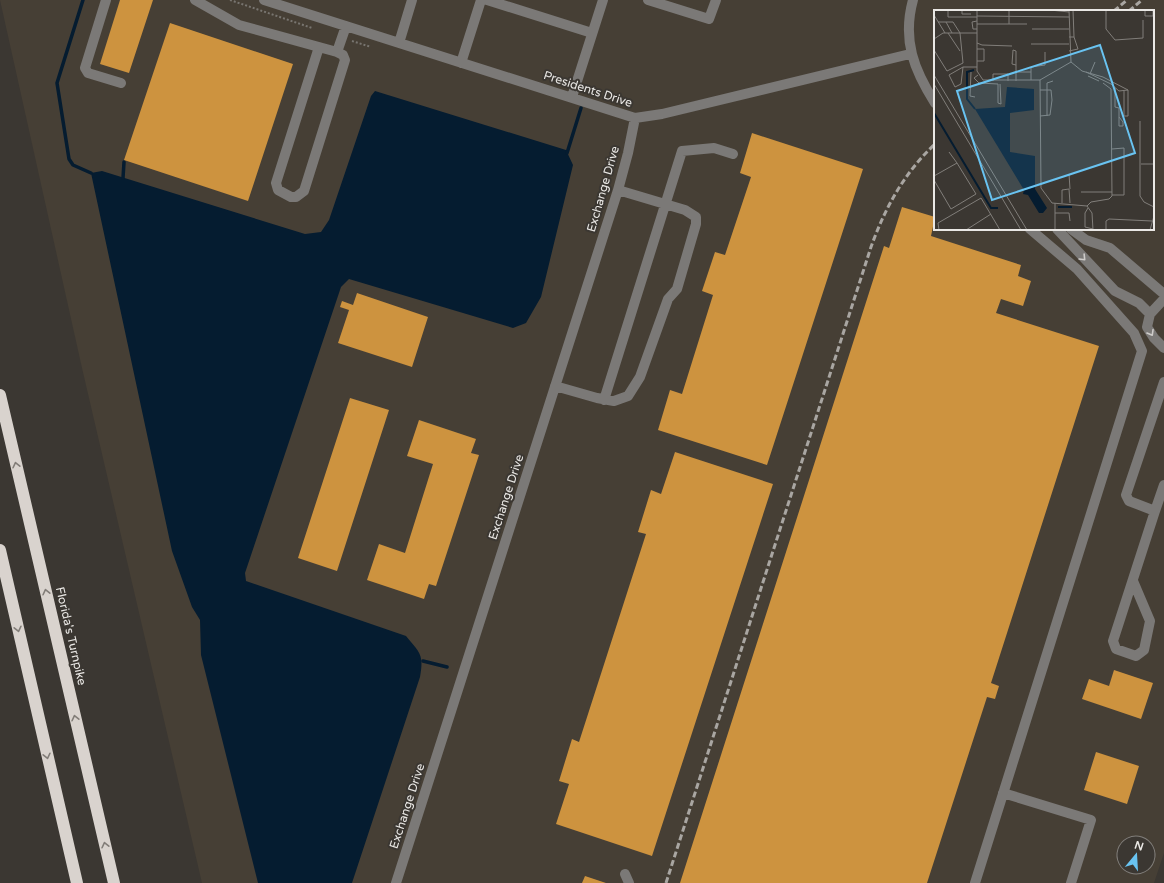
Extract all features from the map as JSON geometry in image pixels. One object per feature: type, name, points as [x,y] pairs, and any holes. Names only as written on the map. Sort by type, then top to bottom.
[{"type":"highway","name":"Florida's Turnpike","points":[[0,395],[114,883]]},
{"type":"highway","points":[[0,550],[77,883]]},
{"type":"street","points":[[106,0],[85,68],[88,73],[121,83]]},
{"type":"street","points":[[195,0],[240,25],[337,52],[343,55],[345,60],[304,191],[296,197],[278,190],[276,183],[319,47]]},
{"type":"street","name":"Presidents Drive","points":[[264,0],[290,4],[346,26],[635,118],[662,114],[910,54]]},
{"type":"street","points":[[399,43],[412,0]]},
{"type":"street","points":[[461,62],[481,0]]},
{"type":"street","points":[[487,0],[592,33]]},
{"type":"street","points":[[572,98],[603,0]]},
{"type":"street","points":[[648,0],[709,19],[716,0]]},
{"type":"street","points":[[912,0],[909,30],[910,54],[924,86],[934,101]]},
{"type":"street","points":[[337,52],[346,26]]},
{"type":"street","name":"Exchange Drive","points":[[396,883],[618,190],[628,153],[635,118]]},
{"type":"street","points":[[604,400],[682,151],[714,148],[733,154]]},
{"type":"street","points":[[555,386],[604,400],[614,401],[628,396],[640,377],[668,299],[677,289],[696,224],[696,217],[685,210],[618,190]]},
{"type":"street","points":[[975,883],[1142,351],[1134,334],[1077,269],[1031,230]]},
{"type":"street","points":[[1058,230],[1115,291],[1139,303],[1150,314]]},
{"type":"street","points":[[1072,230],[1086,240],[1110,248],[1164,294]]},
{"type":"street","points":[[1164,299],[1150,314],[1147,327],[1154,338],[1164,348]]},
{"type":"street","points":[[1155,511],[1129,502],[1126,495],[1164,382]]},
{"type":"street","points":[[1133,581],[1150,621],[1144,650],[1136,656],[1116,649],[1113,644],[1155,511],[1164,485]]},
{"type":"street","points":[[1003,793],[1091,820],[1071,883]]},
{"type":"shaded area","points":[[0,0],[1164,0],[1164,853],[1154,883],[202,883],[82,368]]},
{"type":"water","points":[[375,91],[566,150],[573,165],[541,297],[526,323],[513,328],[349,279],[341,287],[245,573],[246,581],[406,636],[420,654],[420,677],[352,883],[258,883],[201,655],[200,620],[192,607],[172,551],[91,173],[102,171],[305,234],[321,232],[329,220],[371,96]]},
{"type":"building","points":[[120,0],[153,0],[129,73],[100,64]]},
{"type":"building","points":[[170,23],[293,64],[248,201],[124,160]]},
{"type":"building","points":[[752,133],[863,169],[767,465],[658,430],[670,390],[682,394],[713,295],[702,291],[715,252],[725,255],[751,177],[740,173]]},
{"type":"building","points":[[902,207],[934,217],[931,236],[1021,265],[1018,276],[1031,281],[1023,306],[1001,299],[996,313],[1099,346],[991,683],[999,686],[995,699],[987,697],[927,883],[680,883],[884,246],[889,248]]},
{"type":"building","points":[[357,293],[428,317],[412,367],[338,343],[349,310],[340,307],[342,301],[353,305]]},
{"type":"building","points":[[350,398],[389,410],[337,571],[298,558]]},
{"type":"building","points":[[419,420],[476,439],[471,453],[479,455],[436,586],[429,584],[424,599],[367,580],[379,544],[405,553],[433,464],[407,456]]},
{"type":"building","points":[[675,452],[773,484],[652,856],[556,824],[569,784],[559,781],[572,739],[579,742],[646,534],[638,532],[651,490],[661,494]]},
{"type":"building","points":[[1114,670],[1153,683],[1141,719],[1082,699],[1089,679],[1109,686]]},
{"type":"building","points":[[1096,752],[1139,766],[1127,804],[1084,790]]},
{"type":"building","points":[[585,876],[606,883],[582,883]]},
{"type":"waterway","points":[[83,0],[57,83],[69,159],[73,165],[91,173]]},
{"type":"waterway","points":[[567,153],[581,108]]},
{"type":"waterway","points":[[123,178],[124,162]]},
{"type":"waterway","points":[[423,661],[447,667]]},
{"type":"railway","points":[[1115,10],[1127,0]]},
{"type":"railway","points":[[1130,10],[1142,0]]},
{"type":"railway","points":[[666,883],[876,233],[889,205],[905,179],[934,145]]}]
